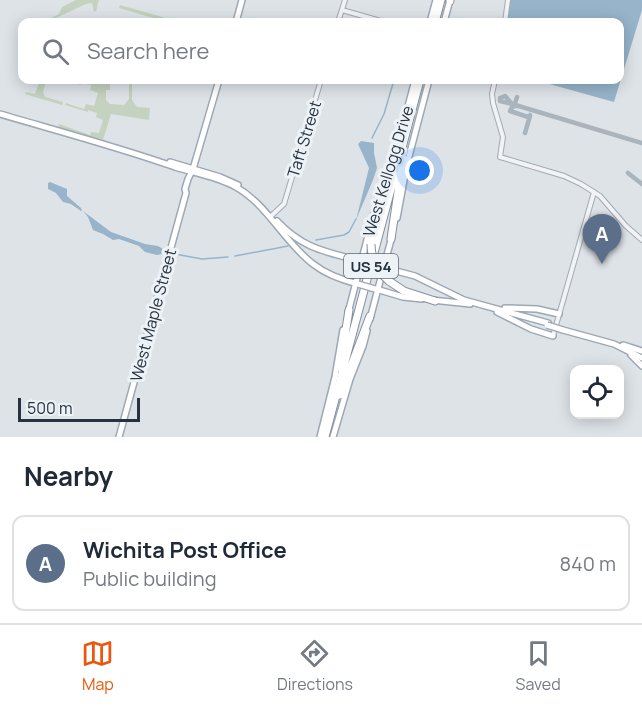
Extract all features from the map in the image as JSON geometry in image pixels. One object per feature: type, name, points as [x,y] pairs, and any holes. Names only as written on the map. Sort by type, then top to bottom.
[{"type":"highway","points":[[437,18],[447,0]]},
{"type":"highway","name":"US 54","points":[[329,437],[332,411],[410,120],[424,84]]},
{"type":"highway","name":"US 54","points":[[329,437],[424,84]]},
{"type":"highway","points":[[372,221],[410,120]]},
{"type":"highway","points":[[391,239],[403,158]]},
{"type":"highway","points":[[384,190],[368,246],[375,264],[389,281],[408,293],[435,301]]},
{"type":"highway","points":[[332,411],[349,310]]},
{"type":"highway","points":[[340,395],[370,316]]},
{"type":"main road","points":[[237,18],[242,0]]},
{"type":"main road","points":[[435,18],[436,0]]},
{"type":"main road","name":"West Maple Street","points":[[119,437],[218,84]]},
{"type":"main road","name":"West Kellogg Drive","points":[[320,437],[335,377],[341,336],[368,246],[379,193],[399,141],[414,84]]},
{"type":"main road","name":"West Kellogg Drive","points":[[329,437],[363,346],[376,289],[398,215],[406,164],[424,84]]},
{"type":"main road","points":[[0,114],[192,172],[222,177],[257,198],[304,257],[349,285],[352,297]]},
{"type":"main road","points":[[271,216],[290,234],[316,249],[405,274],[456,296],[548,324]]},
{"type":"main road","points":[[340,256],[357,257],[368,246]]},
{"type":"main road","points":[[387,254],[387,261],[391,267],[405,274]]},
{"type":"main road","points":[[338,279],[409,298],[479,306],[592,334],[642,357]]},
{"type":"main road","points":[[374,303],[381,295],[393,294]]},
{"type":"main road","points":[[487,306],[537,309],[559,314]]},
{"type":"main road","points":[[495,311],[531,329],[553,336]]},
{"type":"main road","points":[[564,328],[599,339],[642,357]]},
{"type":"main road","points":[[617,344],[642,351]]},
{"type":"main road","points":[[623,348],[642,366]]},
{"type":"street","points":[[339,18],[345,0]]},
{"type":"street","points":[[506,18],[508,0]]},
{"type":"street","points":[[342,10],[370,18]]},
{"type":"street","name":"Taft Street","points":[[271,216],[283,206],[286,198],[320,84]]},
{"type":"street","points":[[494,84],[493,103],[503,137],[500,157],[564,176],[581,184],[603,199],[626,226],[642,240]]},
{"type":"street","points":[[553,336],[594,192]]},
{"type":"green space","points":[[76,0],[99,0],[94,12],[92,3],[56,18],[50,18],[59,14],[62,7]]},
{"type":"green space","points":[[120,5],[166,18],[153,18],[119,8]]},
{"type":"green space","points":[[39,84],[45,84],[43,92],[45,97],[63,102],[62,105],[25,94],[26,92],[35,94]]},
{"type":"green space","points":[[86,84],[110,84],[110,90],[106,90],[106,100],[110,104],[124,105],[129,99],[129,84],[132,84],[132,100],[137,107],[150,108],[149,120],[111,114],[103,140],[58,128],[59,124],[90,135],[91,132],[99,133],[103,120],[96,117],[97,113],[65,105],[66,103],[84,109],[86,104],[94,106],[98,93],[90,90],[91,85]]},
{"type":"water","points":[[510,0],[642,0],[642,10],[624,69],[624,18],[507,18]]},
{"type":"water","points":[[549,84],[619,84],[614,102]]},
{"type":"water","points":[[361,141],[374,143],[377,168],[356,220],[369,168],[358,144]]},
{"type":"water","points":[[50,182],[67,189],[67,196],[82,211],[63,202],[56,193],[48,189]]},
{"type":"water","points":[[83,211],[111,232],[158,246],[163,249],[162,254],[145,252],[139,246],[119,239],[113,240],[93,230]]},
{"type":"waterway","points":[[372,138],[384,114],[393,84]]},
{"type":"waterway","points":[[316,240],[344,235],[349,232],[356,219]]},
{"type":"waterway","points":[[235,256],[288,246]]},
{"type":"waterway","points":[[175,254],[202,259],[228,257]]},
{"type":"taxiway","points":[[512,104],[500,101],[500,98],[505,96],[512,104],[642,143]]},
{"type":"taxiway","points":[[517,97],[515,103],[517,106]]},
{"type":"taxiway","points":[[515,106],[510,111],[528,117],[530,115]]},
{"type":"taxiway","points":[[525,133],[530,116]]},
{"type":"taxiway","points":[[628,173],[642,184]]},
{"type":"place","name":"Wichita Post Office","points":[[602,264]]}]
